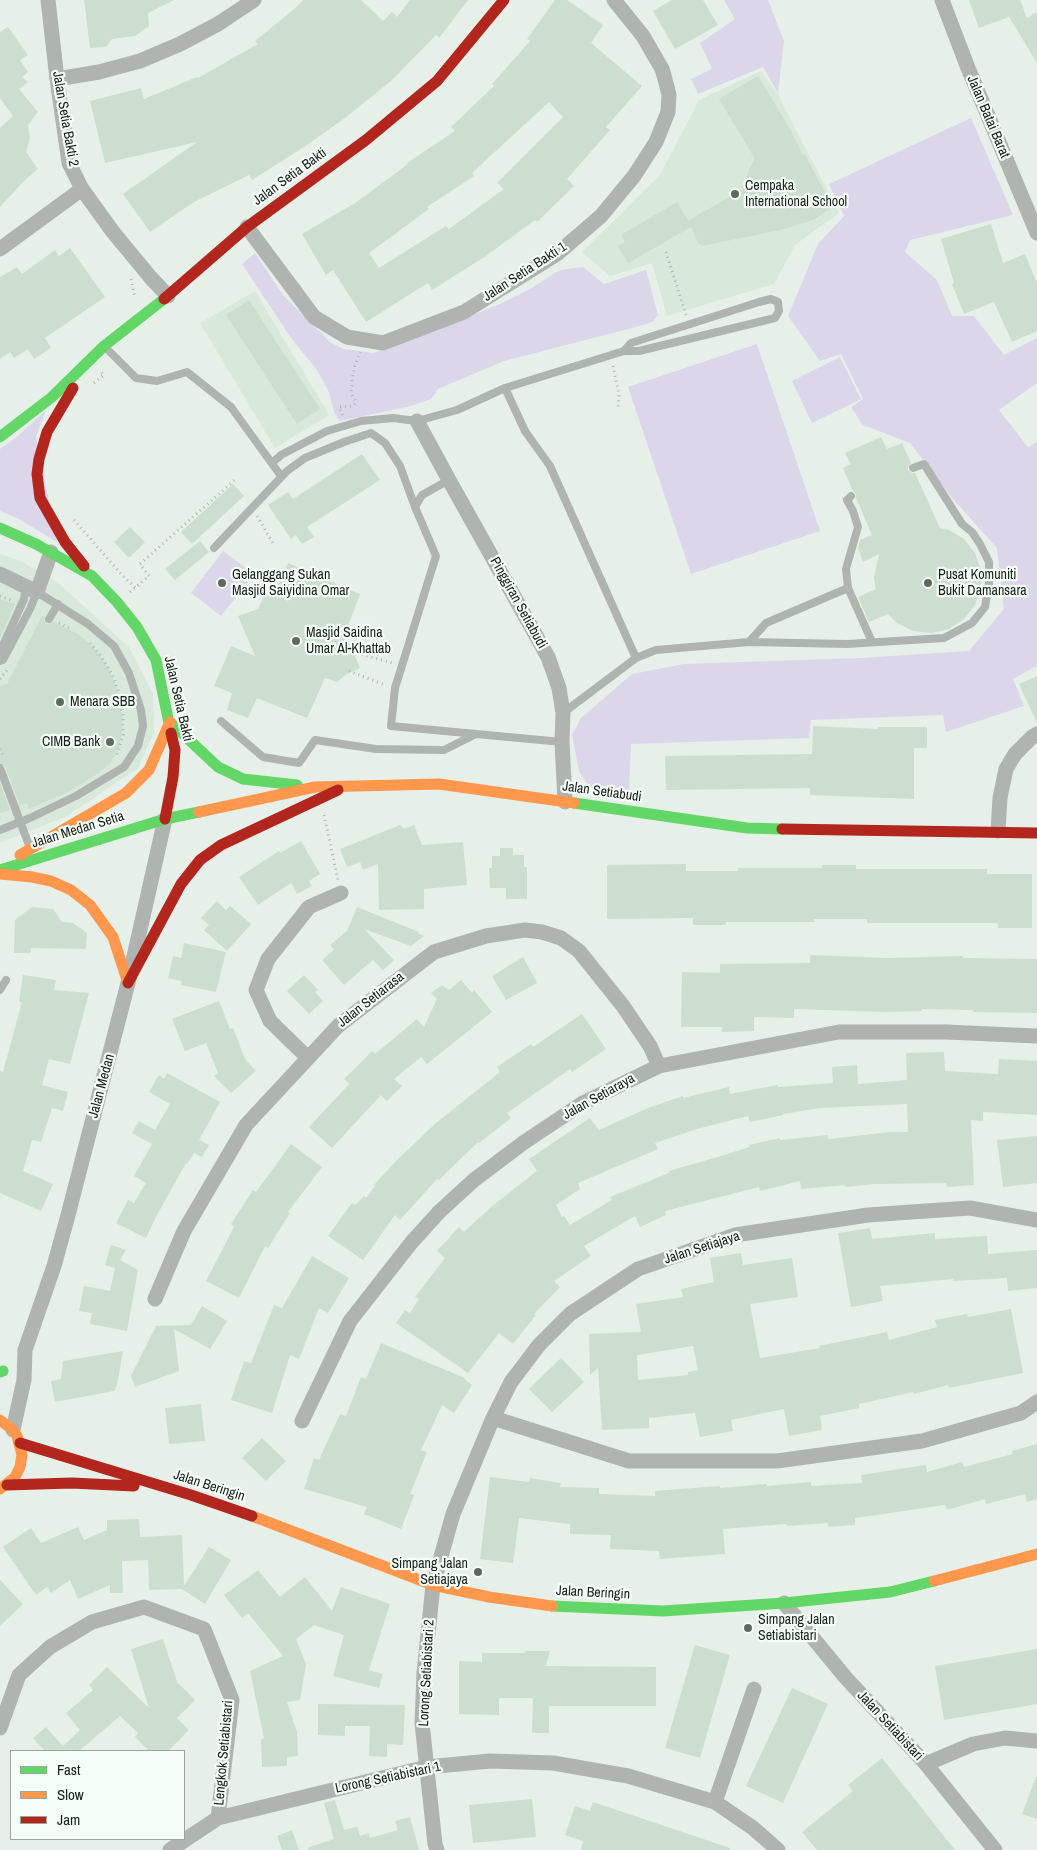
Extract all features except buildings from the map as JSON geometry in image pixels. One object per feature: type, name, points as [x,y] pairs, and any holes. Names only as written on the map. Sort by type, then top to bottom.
[{"type":"street","name":"Jalan Setia Bakti 2","points":[[48,0],[69,163],[82,189],[146,272],[168,296]]},
{"type":"street","points":[[57,80],[99,72],[148,57],[180,44],[218,24],[254,0]]},
{"type":"street","name":"Jalan Setia Bakti","points":[[0,437],[52,397],[104,346],[168,296],[247,227],[366,140],[437,81],[504,0]]},
{"type":"street","name":"Jalan Setia Bakti 1","points":[[247,227],[314,317],[347,337],[383,343],[464,312],[557,254],[601,216],[634,176],[656,142],[668,112],[669,95],[662,69],[644,36],[614,0]]},
{"type":"street","name":"Jalan Batai Barat","points":[[942,0],[968,68],[1037,233]]},
{"type":"street","points":[[0,249],[82,189]]},
{"type":"street","name":"Jalan Setia Bakti","points":[[87,364],[47,432],[38,459],[37,474],[40,498],[65,542],[92,576],[138,627],[156,660],[175,750],[173,777],[166,819]]},
{"type":"street","name":"Pinggiran Setiabudi","points":[[417,420],[548,657],[559,688],[562,713],[565,802]]},
{"type":"street","name":"Jalan Setia Bakti","points":[[0,528],[52,552],[92,576]]},
{"type":"street","points":[[0,574],[31,589],[52,552]]},
{"type":"street","points":[[0,868],[126,793],[149,770],[170,722],[218,767],[243,780],[315,787]]},
{"type":"street","points":[[998,831],[1000,798],[1006,770],[1015,754],[1032,736],[1037,734]]},
{"type":"street","name":"Jalan Setiabudi","points":[[166,819],[315,787],[439,784],[747,828],[1037,832]]},
{"type":"street","points":[[128,983],[181,884],[200,860],[220,846],[344,786]]},
{"type":"street","name":"Jalan Medan Setia","points":[[0,868],[166,819]]},
{"type":"street","name":"Jalan Medan","points":[[17,1436],[24,1380],[25,1350],[54,1266],[67,1219],[128,983],[166,819]]},
{"type":"street","points":[[0,874],[32,876],[51,881],[71,890],[90,906],[113,937],[128,983]]},
{"type":"street","points":[[308,1058],[270,1021],[256,990],[268,959],[309,907],[341,893]]},
{"type":"street","name":"Jalan Setiarasa","points":[[155,1299],[184,1231],[246,1125],[338,1026],[434,952],[486,936],[526,930],[542,932],[561,938],[579,951],[623,1006],[650,1046],[658,1066]]},
{"type":"street","name":"Jalan Setiaraya","points":[[302,1421],[350,1321],[411,1243],[439,1212],[474,1180],[530,1138],[583,1103],[658,1066],[840,1032],[946,1032],[1037,1036]]},
{"type":"street","name":"Jalan Setiajaya","points":[[433,1585],[453,1514],[493,1418],[511,1382],[539,1346],[570,1314],[638,1269],[735,1235],[868,1215],[970,1208],[1037,1220]]},
{"type":"street","name":"Jalan Medan","points":[[1,1373],[25,1350]]},
{"type":"street","points":[[493,1418],[629,1461],[777,1461],[922,1441],[1022,1413],[1037,1402]]},
{"type":"street","points":[[0,1420],[17,1436],[22,1455],[15,1477],[3,1487]]},
{"type":"street","name":"Jalan Beringin","points":[[17,1436],[296,1532],[433,1585],[489,1597],[551,1606],[662,1611],[784,1603],[890,1592],[1037,1554]]},
{"type":"street","name":"Jalan Beringin","points":[[3,1487],[72,1483],[161,1486]]},
{"type":"street","name":"Lorong Setiabistari 2","points":[[433,1585],[424,1672],[422,1722],[437,1850]]},
{"type":"street","name":"Jalan Setiabistari","points":[[784,1603],[846,1678],[926,1764],[995,1850]]},
{"type":"street","name":"Lengkok Setiabistari","points":[[0,1728],[20,1675],[50,1646],[92,1622],[144,1606],[204,1629],[232,1700],[218,1818]]},
{"type":"street","points":[[715,1802],[754,1689]]},
{"type":"street","points":[[926,1764],[973,1744],[1005,1738],[1037,1741]]},
{"type":"street","name":"Lorong Setiabistari 1","points":[[170,1850],[218,1818],[427,1767],[490,1761],[553,1763],[628,1776],[715,1802],[754,1828],[778,1850]]},
{"type":"lane","points":[[272,463],[281,455],[327,430],[361,421],[394,418],[417,420],[457,410],[505,388],[624,351],[639,351],[776,318],[779,311],[778,302],[771,300],[759,302],[631,343],[624,351]]},
{"type":"lane","points":[[104,346],[136,378],[157,381],[187,372],[231,407],[281,476]]},
{"type":"lane","points":[[505,388],[525,431],[550,466],[636,658]]},
{"type":"lane","points":[[214,548],[287,470],[305,458],[371,433],[385,443],[400,466],[436,556],[395,688],[391,726],[562,742]]},
{"type":"lane","points":[[562,713],[636,658],[656,650],[749,642],[847,644],[944,638],[972,623],[985,606],[990,583],[989,562],[980,544],[972,532],[962,524],[924,464],[913,468]]},
{"type":"lane","points":[[415,507],[422,495],[449,480]]},
{"type":"lane","points":[[851,496],[847,500],[858,527],[846,569],[848,588],[872,642]]},
{"type":"lane","points":[[749,642],[766,623],[848,588]]},
{"type":"lane","points":[[0,830],[76,796],[124,767],[138,746],[143,726],[141,710],[129,673],[114,646],[88,624],[31,589]]},
{"type":"lane","points":[[0,652],[26,593],[31,589]]},
{"type":"lane","points":[[0,661],[3,660],[30,609],[31,589]]},
{"type":"lane","points":[[50,619],[58,604]]},
{"type":"lane","points":[[221,721],[263,756],[299,763],[316,740],[376,749],[444,750],[475,734]]},
{"type":"lane","points":[[0,768],[31,849]]},
{"type":"lane","points":[[0,990],[6,980]]},
{"type":"path","points":[[666,252],[689,325]]},
{"type":"path","points":[[353,406],[356,402],[351,392],[354,368],[365,340]]},
{"type":"path","points":[[87,364],[104,375],[90,388]]},
{"type":"path","points":[[613,368],[619,394],[618,408]]},
{"type":"path","points":[[140,584],[148,576],[140,564],[237,478]]},
{"type":"path","points":[[252,506],[274,545]]},
{"type":"path","points":[[70,514],[121,574],[136,588]]},
{"type":"path","points":[[0,596],[18,603]]},
{"type":"path","points":[[50,619],[76,632]]},
{"type":"path","points":[[87,640],[101,656],[113,676],[118,690],[123,714],[123,736],[117,755],[113,760]]},
{"type":"path","points":[[357,653],[402,666]]},
{"type":"path","points":[[0,679],[8,670]]},
{"type":"path","points":[[348,671],[395,688]]},
{"type":"path","points":[[320,798],[341,893]]},
{"type":"shaded area","points":[[724,0],[768,0],[784,41],[778,93],[763,67],[698,94],[691,79],[712,69],[700,43],[735,19]]},
{"type":"shaded area","name":"Cempaka International School","points":[[761,71],[778,95],[839,213],[795,245],[774,284],[667,316],[652,263],[610,276],[582,252],[660,175],[699,100]]},
{"type":"shaded area","points":[[971,118],[1013,215],[910,240],[905,252],[937,280],[952,316],[974,316],[1004,355],[1037,338],[1037,383],[999,410],[1028,447],[1037,442],[1037,666],[1013,679],[1024,706],[946,732],[943,715],[811,720],[809,738],[631,744],[629,794],[589,787],[579,771],[572,735],[581,718],[632,674],[684,664],[859,658],[969,651],[1004,609],[997,548],[953,499],[910,443],[863,425],[851,407],[863,399],[841,354],[820,361],[788,316],[818,244],[844,216],[829,184]]},
{"type":"shaded area","points":[[255,253],[283,295],[331,343],[344,349],[373,353],[386,350],[500,304],[530,289],[560,270],[583,267],[604,284],[646,270],[658,315],[652,322],[636,327],[504,361],[438,389],[431,399],[411,406],[340,421],[335,414],[328,390],[317,370],[291,338],[242,264]]},
{"type":"shaded area","points":[[255,291],[329,415],[275,448],[200,323]]},
{"type":"shaded area","points":[[757,344],[820,531],[691,574],[628,387]]},
{"type":"shaded area","points":[[840,357],[861,399],[812,423],[792,381]]},
{"type":"shaded area","points":[[46,410],[36,437],[57,542],[19,519],[0,511],[0,449],[18,436]]},
{"type":"shaded area","name":"Gelanggang Sukan Masjid Saiyidina Omar","points":[[223,551],[254,574],[221,616],[191,593]]},
{"type":"shaded area","points":[[0,554],[23,562],[57,582],[129,647],[153,694],[154,733],[138,768],[67,816],[0,843]]},
{"type":"traffic: fast","points":[[0,437],[52,397],[104,346],[164,299]]},
{"type":"traffic: fast","points":[[0,528],[36,544],[92,576],[117,602],[137,627],[156,660],[171,733]]},
{"type":"traffic: fast","points":[[170,722],[218,767],[243,779],[297,785]]},
{"type":"traffic: fast","points":[[574,803],[747,828],[782,829]]},
{"type":"traffic: fast","points":[[0,870],[165,819],[199,812]]},
{"type":"traffic: fast","points":[[552,1606],[663,1611],[784,1603],[890,1592],[934,1581]]},
{"type":"traffic: slow","points":[[20,855],[126,793],[149,770],[170,722]]},
{"type":"traffic: slow","points":[[199,812],[315,787],[439,784],[574,803]]},
{"type":"traffic: slow","points":[[0,874],[51,881],[71,890],[90,905],[113,937],[128,983]]},
{"type":"traffic: slow","points":[[0,1420],[13,1430],[17,1436],[22,1455],[20,1467],[15,1477],[0,1489]]},
{"type":"traffic: slow","points":[[252,1516],[433,1585],[489,1597],[552,1606]]},
{"type":"traffic: slow","points":[[934,1581],[1037,1554]]},
{"type":"traffic: jam","points":[[164,299],[247,227],[366,140],[437,81],[504,0]]},
{"type":"traffic: jam","points":[[73,388],[47,432],[39,459],[37,474],[40,498],[65,542],[84,566]]},
{"type":"traffic: jam","points":[[165,819],[173,777],[175,750],[171,733]]},
{"type":"traffic: jam","points":[[128,983],[181,884],[200,860],[221,845],[338,790]]},
{"type":"traffic: jam","points":[[782,829],[1037,833]]},
{"type":"traffic: jam","points":[[20,1443],[191,1495],[252,1516]]},
{"type":"traffic: jam","points":[[7,1485],[72,1483],[134,1486]]},
{"type":"place","name":"Cempaka International School","points":[[735,194]]},
{"type":"place","name":"Gelanggang Sukan Masjid Saiyidina Omar","points":[[222,583]]},
{"type":"place","name":"Pusat Komuniti Bukit Damansara","points":[[928,583]]},
{"type":"place","name":"Masjid Saidina Umar Al-Khattab","points":[[296,641]]},
{"type":"place","name":"Menara SBB","points":[[60,702]]},
{"type":"place","name":"CIMB Bank","points":[[110,742]]},
{"type":"place","name":"Simpang Jalan Setiajaya","points":[[478,1572]]},
{"type":"place","name":"Simpang Jalan Setiabistari","points":[[748,1628]]}]
